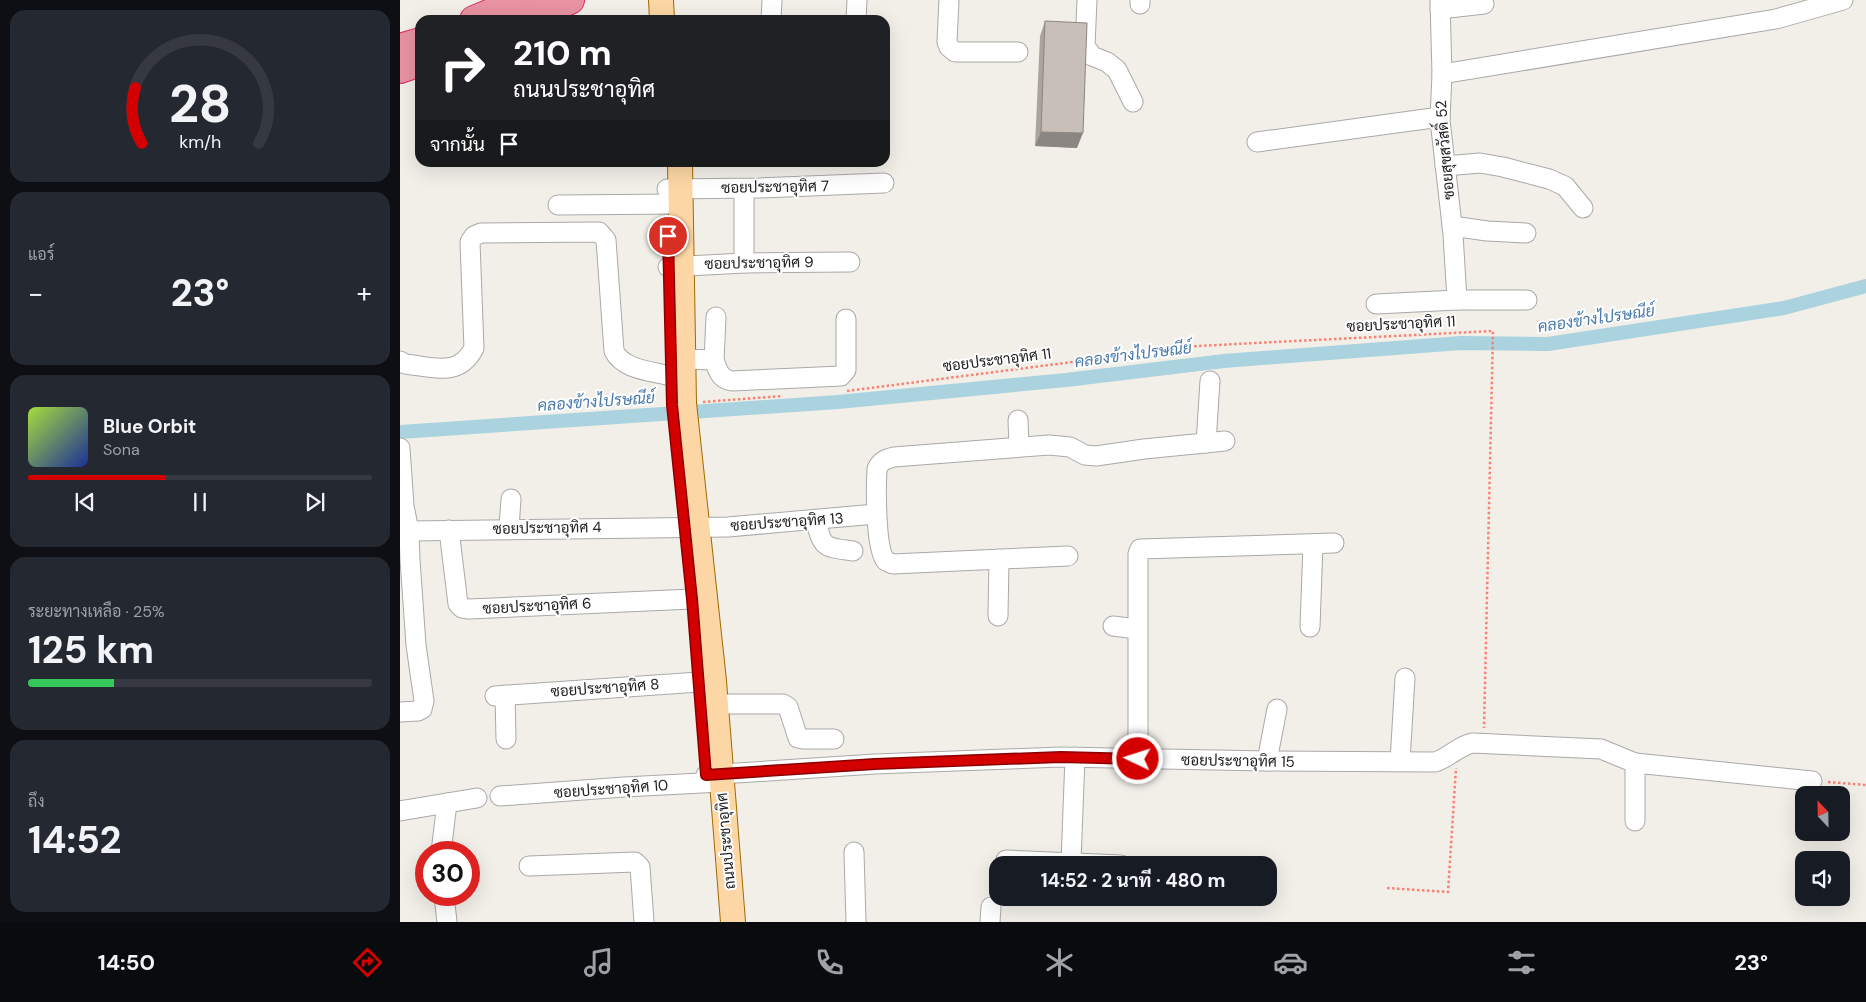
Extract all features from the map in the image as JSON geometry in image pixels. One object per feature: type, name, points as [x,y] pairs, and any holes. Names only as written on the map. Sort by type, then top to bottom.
[{"type":"highway","points":[[486,15],[522,0]]},
{"type":"highway","points":[[536,15],[570,0]]},
{"type":"highway","points":[[400,48],[415,44]]},
{"type":"highway","points":[[400,69],[415,64]]},
{"type":"main road","points":[[661,0],[662,15]]},
{"type":"main road","points":[[675,0],[676,15]]},
{"type":"main road","name":"ถนนประชาอุทิศ","points":[[667,167],[674,197]]},
{"type":"main road","name":"ถนนประชาอุทิศ","points":[[679,167],[674,197],[676,367],[691,527],[710,689],[717,922]]},
{"type":"main road","name":"ถนนประชาอุทิศ","points":[[691,527],[692,599],[710,689]]},
{"type":"main road","name":"ถนนประชาอุทิศ","points":[[714,779],[733,922]]},
{"type":"street","points":[[508,15],[542,0]]},
{"type":"street","points":[[771,15],[772,0]]},
{"type":"street","points":[[856,15],[857,0]]},
{"type":"street","points":[[949,0],[947,42],[949,47],[955,52],[1018,52]]},
{"type":"street","points":[[1087,0],[1085,46],[1092,56],[1107,62],[1117,70],[1133,102]]},
{"type":"street","points":[[1442,74],[1792,7],[1843,0]]},
{"type":"street","points":[[1440,4],[1484,4]]},
{"type":"street","name":"ซอยสุขสวัสดิ์ 52","points":[[1440,4],[1442,74],[1440,117],[1452,226],[1457,300]]},
{"type":"street","points":[[400,57],[415,52]]},
{"type":"street","points":[[1257,142],[1440,117]]},
{"type":"street","points":[[1445,166],[1480,162],[1549,179],[1565,186],[1583,208]]},
{"type":"street","name":"ซอยประชาอุทิศ 7","points":[[558,204],[884,183]]},
{"type":"street","points":[[744,196],[744,263]]},
{"type":"street","points":[[1452,226],[1526,234]]},
{"type":"street","points":[[400,361],[405,364],[450,370],[469,359],[474,348],[470,242],[474,236],[482,233],[599,232],[603,234],[606,240],[614,351],[618,358],[632,367],[676,367],[714,360]]},
{"type":"street","name":"ซอยประชาอุทิศ 9","points":[[675,266],[850,262]]},
{"type":"street","points":[[1376,304],[1457,300],[1526,300]]},
{"type":"street","points":[[716,317],[714,360],[718,374],[725,380],[732,381],[841,376],[846,370],[846,319]]},
{"type":"street","points":[[1206,443],[1210,381]]},
{"type":"street","points":[[1018,420],[1019,447]]},
{"type":"street","points":[[1068,556],[893,564],[886,561],[882,554],[876,514],[876,470],[878,464],[885,459],[894,457],[1019,447],[1062,445],[1085,455],[1096,456],[1225,441]]},
{"type":"street","points":[[400,448],[401,484],[410,531],[405,561],[408,635],[424,701],[422,709],[418,711],[400,712]]},
{"type":"street","points":[[509,528],[511,499]]},
{"type":"street","name":"ซอยประชาอุทิศ 13","points":[[691,527],[816,520],[876,514]]},
{"type":"street","points":[[816,520],[820,537],[824,544],[832,548],[853,551]]},
{"type":"street","name":"ซอยประชาอุทิศ 4","points":[[410,531],[509,528],[691,527]]},
{"type":"street","name":"ซอยประชาอุทิศ 6","points":[[449,530],[458,604],[462,608],[469,610],[692,599]]},
{"type":"street","points":[[1138,759],[1137,629],[1138,554],[1140,549],[1252,553],[1313,544],[1334,543]]},
{"type":"street","points":[[1310,627],[1313,544]]},
{"type":"street","points":[[998,616],[999,559]]},
{"type":"street","points":[[1113,626],[1137,629]]},
{"type":"street","points":[[1400,761],[1405,678]]},
{"type":"street","name":"ซอยประชาอุทิศ 8","points":[[506,739],[500,696],[710,689],[788,706],[798,738],[834,738]]},
{"type":"street","points":[[1267,762],[1277,709]]},
{"type":"street","name":"ซอยประชาอุทิศ 15","points":[[714,779],[875,764],[1075,757],[1267,762],[1435,762],[1447,757],[1467,744],[1483,744],[1601,749],[1635,763],[1812,781]]},
{"type":"street","points":[[1071,856],[1075,757]]},
{"type":"street","points":[[1635,763],[1636,821]]},
{"type":"street","name":"ซอยประชาอุทิศ 10","points":[[500,796],[714,779]]},
{"type":"street","points":[[400,811],[476,798]]},
{"type":"street","points":[[442,841],[447,803]]},
{"type":"street","points":[[854,852],[856,922]]},
{"type":"street","points":[[530,866],[635,862],[640,867],[644,922]]},
{"type":"street","points":[[445,906],[447,922]]},
{"type":"path","name":"ซอยประชาอุทิศ 11","points":[[845,392],[1196,346],[1494,331],[1483,744]]},
{"type":"path","points":[[679,413],[788,396]]},
{"type":"path","points":[[1387,888],[1448,892],[1456,765],[1447,757]]},
{"type":"path","points":[[1812,781],[1866,785]]},
{"type":"building","points":[[1045,21],[1087,23],[1083,133],[1041,132]]},
{"type":"waterway","name":"คลองข้างไปรษณีย์","points":[[400,432],[838,402],[1066,380],[1224,361],[1461,343],[1548,344],[1784,308],[1866,286]]},
{"type":"route","points":[[668,236],[672,405],[692,599],[706,775],[875,764],[1061,757],[1138,759]]}]
